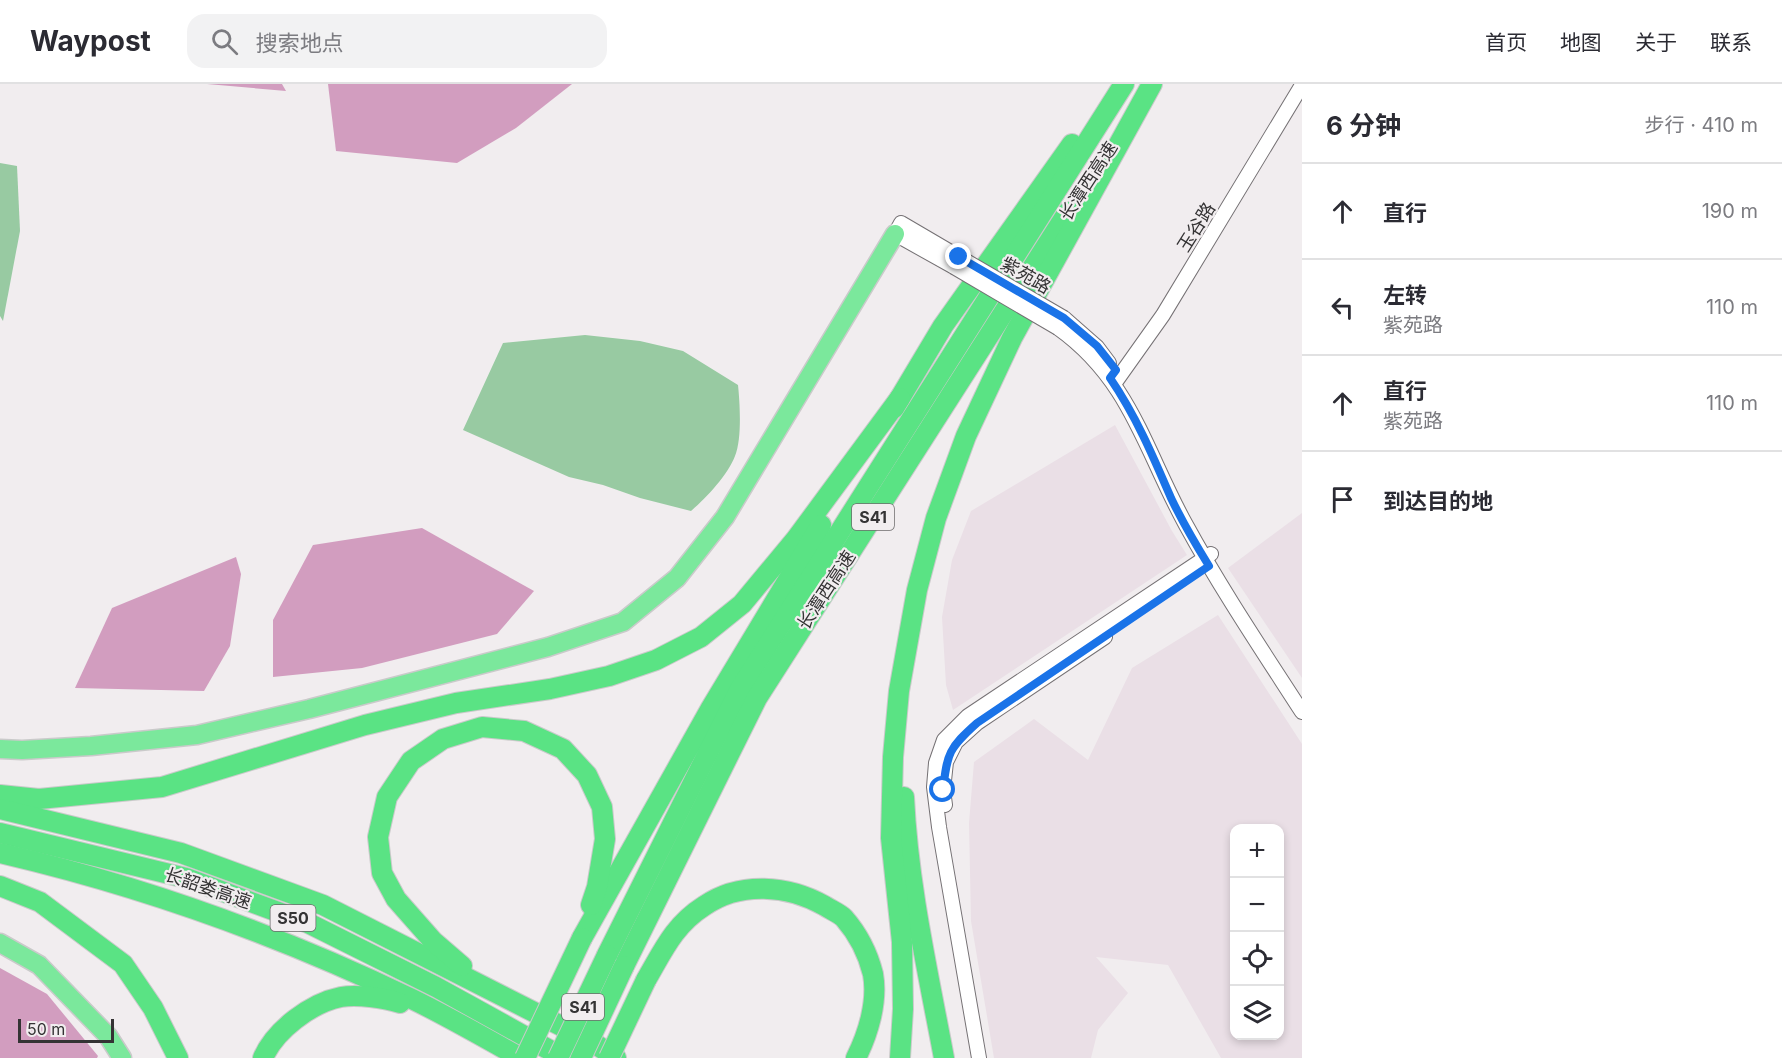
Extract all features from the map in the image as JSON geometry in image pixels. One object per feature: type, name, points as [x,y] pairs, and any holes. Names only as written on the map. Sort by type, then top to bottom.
[{"type":"highway","points":[[525,1058],[582,938],[723,687],[943,326],[1025,208],[1116,84]]},
{"type":"highway","name":"长潭西高速","points":[[558,1058],[740,689],[1124,84]]},
{"type":"highway","points":[[900,1058],[903,1009],[902,942],[891,838],[893,757],[899,691],[917,590],[936,518],[966,436],[1012,338],[1151,84]]},
{"type":"highway","name":"长潭西高速","points":[[580,1058],[757,698],[1151,84]]},
{"type":"highway","points":[[0,749],[91,746],[197,735],[309,709],[548,647],[623,622],[677,578],[725,517],[895,234]]},
{"type":"highway","points":[[0,795],[39,799],[162,787],[364,725],[456,703],[550,689],[609,676],[656,660],[700,637],[742,604],[796,539],[900,398]]},
{"type":"highway","points":[[899,691],[906,832],[916,904],[944,1058]]},
{"type":"highway","points":[[495,993],[433,941],[396,899],[382,873],[378,837],[387,798],[411,761],[443,740],[482,727],[524,731],[563,749],[587,775],[602,807],[605,839],[597,887],[582,938]]},
{"type":"highway","points":[[0,809],[181,853],[323,905],[591,1041],[616,1058]]},
{"type":"highway","name":"长韶娄高速","points":[[0,833],[186,878],[308,923],[436,987],[564,1058]]},
{"type":"highway","name":"长韶娄高速","points":[[0,853],[116,883],[296,947],[415,1000],[520,1058]]},
{"type":"highway","points":[[0,886],[40,902],[123,964],[153,1008],[178,1058]]},
{"type":"highway","points":[[609,1058],[646,980],[673,932],[704,905],[738,890],[774,888],[808,897],[842,916],[864,946],[873,976],[873,1012],[866,1039],[856,1058]]},
{"type":"highway","points":[[0,943],[39,965],[108,1036],[122,1058]]},
{"type":"highway","points":[[262,1058],[287,1025],[310,1010],[341,997],[385,998],[448,1018]]},
{"type":"street","name":"玉谷路","points":[[1115,377],[1295,84]]},
{"type":"street","name":"玉谷路","points":[[1115,377],[1162,315],[1302,85]]},
{"type":"street","name":"紫苑路","points":[[895,234],[901,223],[957,262],[1097,346],[1115,377],[1136,402],[1210,560],[1302,712]]},
{"type":"street","name":"紫苑路","points":[[1210,560],[1302,696]]},
{"type":"street","points":[[979,1058],[934,787],[936,763],[944,740],[968,716],[1210,560]]},
{"type":"street","points":[[987,1058],[947,829],[943,790],[946,762],[956,742],[977,723],[1210,560]]},
{"type":"shaded area","points":[[207,84],[282,84],[286,91]]},
{"type":"shaded area","points":[[328,84],[572,84],[516,128],[457,163],[336,151]]},
{"type":"shaded area","points":[[0,163],[17,166],[20,231],[3,321],[0,316]]},
{"type":"shaded area","points":[[585,335],[640,341],[683,351],[738,385],[740,431],[735,456],[722,479],[691,511],[569,477],[463,430],[503,343]]},
{"type":"shaded area","points":[[1115,425],[1187,555],[953,710],[946,685],[942,617],[952,560],[971,511]]},
{"type":"shaded area","points":[[1302,513],[1302,678],[1228,568]]},
{"type":"shaded area","points":[[422,528],[534,591],[497,634],[362,668],[273,677],[273,620],[313,545]]},
{"type":"shaded area","points":[[236,557],[241,574],[230,646],[204,691],[75,688],[112,608]]},
{"type":"shaded area","points":[[1218,615],[1302,744],[1302,1058],[1221,1058],[1168,965],[1096,957],[1128,993],[1098,1030],[1091,1058],[994,1058],[971,921],[969,823],[974,762],[1034,719],[1088,760],[1132,668]]},
{"type":"shaded area","points":[[0,968],[47,994],[98,1056],[97,1058],[0,1058]]},
{"type":"route","points":[[943,790],[946,762],[956,742],[977,723],[1209,566],[1172,500],[1127,403],[1110,378],[1116,370],[1097,346],[1064,318],[959,257]]}]
